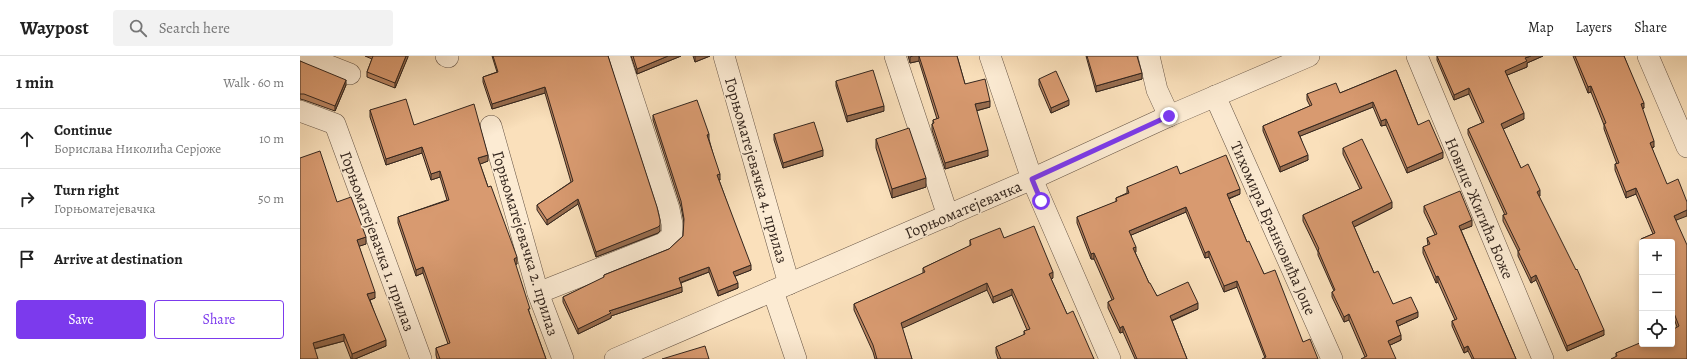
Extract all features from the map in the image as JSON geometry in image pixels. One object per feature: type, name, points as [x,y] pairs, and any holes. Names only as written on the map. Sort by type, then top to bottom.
[{"type":"street","points":[[304,56],[350,74]]},
{"type":"street","points":[[538,293],[664,243],[672,236],[672,224],[669,209],[619,56]]},
{"type":"street","name":"Горњоматејевачка 4. прилаз","points":[[724,56],[781,288],[796,359]]},
{"type":"street","points":[[895,56],[948,216]]},
{"type":"street","points":[[990,56],[1032,179],[1110,359]]},
{"type":"street","points":[[1149,56],[1157,90],[1169,116]]},
{"type":"street","name":"Горњоматејевачка","points":[[615,359],[948,216],[1169,116],[1309,56]]},
{"type":"street","name":"Новице Жигића Боже","points":[[1417,56],[1543,359]]},
{"type":"street","points":[[1648,56],[1687,147]]},
{"type":"street","name":"Тихомира Бранковића Јоце","points":[[1215,96],[1332,359]]},
{"type":"street","name":"Горњоматејевачка 1. прилаз","points":[[300,111],[335,124],[421,359]]},
{"type":"street","name":"Горњоматејевачка 2. прилаз","points":[[491,126],[538,293],[563,359]]},
{"type":"building","points":[[373,56],[406,56],[395,83],[367,72]]},
{"type":"building","points":[[493,56],[608,56],[657,207],[660,220],[660,225],[658,227],[596,252],[578,199],[547,220],[537,205],[573,181],[545,87],[492,104],[483,77],[498,72]]},
{"type":"building","points":[[633,56],[668,56],[637,69]]},
{"type":"building","points":[[919,56],[957,56],[965,84],[985,79],[990,101],[975,104],[988,150],[945,163],[932,124],[934,123],[933,120],[939,118]]},
{"type":"building","points":[[1087,56],[1137,56],[1142,73],[1096,86]]},
{"type":"building","points":[[1437,56],[1531,56],[1525,58],[1527,61],[1505,71],[1524,113],[1501,124],[1521,168],[1528,164],[1540,190],[1537,192],[1576,270],[1577,269],[1604,330],[1567,346],[1536,275],[1531,278],[1518,251],[1520,250],[1503,215],[1507,214],[1468,129],[1484,122],[1469,88],[1454,95]]},
{"type":"building","points":[[1575,56],[1624,56],[1644,103],[1641,104],[1654,141],[1650,143],[1667,184],[1678,179],[1687,202],[1687,210],[1674,216],[1687,245],[1687,359],[1611,359],[1617,356],[1616,353],[1639,343],[1639,347],[1675,347],[1675,328],[1679,326],[1675,316],[1675,239],[1641,239],[1655,233],[1636,188],[1626,192],[1615,164],[1619,163],[1604,124],[1606,123],[1591,86],[1588,87]]},
{"type":"building","points":[[300,61],[346,80],[335,106],[304,94],[300,94]]},
{"type":"building","points":[[873,70],[884,106],[847,116],[836,81]]},
{"type":"building","points":[[1396,70],[1418,125],[1429,120],[1443,152],[1407,168],[1386,119],[1381,121],[1373,102],[1298,132],[1308,155],[1280,167],[1263,126],[1312,105],[1307,94],[1336,83],[1340,93]]},
{"type":"building","points":[[1056,71],[1069,100],[1051,108],[1039,79]]},
{"type":"building","points":[[406,99],[414,125],[474,104],[488,155],[478,158],[488,187],[491,186],[517,257],[514,259],[530,309],[528,309],[546,359],[440,359],[436,348],[450,343],[423,267],[416,270],[398,217],[449,200],[440,171],[431,174],[422,147],[386,159],[370,110]]},
{"type":"building","points":[[697,100],[709,134],[707,135],[720,174],[717,175],[751,265],[733,272],[738,283],[718,291],[709,267],[679,278],[682,287],[609,311],[611,313],[578,329],[563,297],[604,277],[604,275],[669,249],[683,236],[684,219],[681,201],[653,115]]},
{"type":"building","points":[[814,122],[823,150],[783,163],[774,134]]},
{"type":"building","points":[[909,128],[926,178],[892,189],[876,139]]},
{"type":"building","points":[[1362,139],[1392,202],[1352,222],[1374,273],[1378,271],[1393,304],[1411,297],[1418,312],[1396,321],[1401,335],[1388,341],[1396,359],[1361,359],[1367,356],[1349,314],[1344,317],[1332,292],[1335,290],[1318,250],[1319,249],[1303,215],[1362,188],[1343,148]]},
{"type":"building","points":[[320,151],[337,202],[351,197],[366,237],[357,240],[375,292],[367,294],[386,340],[352,354],[344,334],[313,343],[318,359],[300,359],[300,158]]},
{"type":"building","points":[[1226,155],[1240,189],[1227,194],[1247,242],[1249,241],[1264,274],[1275,270],[1303,342],[1310,339],[1318,359],[1262,359],[1266,357],[1237,281],[1224,286],[1209,251],[1205,253],[1186,207],[1129,231],[1136,247],[1133,248],[1149,283],[1157,296],[1188,282],[1198,303],[1170,316],[1187,359],[1137,359],[1123,326],[1120,328],[1108,302],[1114,299],[1094,253],[1091,254],[1077,217],[1117,201],[1116,198],[1129,193],[1127,187],[1177,166],[1180,174]]},
{"type":"building","points":[[1460,191],[1472,220],[1459,226],[1516,359],[1474,359],[1468,346],[1464,348],[1452,321],[1457,319],[1423,247],[1430,244],[1427,238],[1437,234],[1424,206]]},
{"type":"building","points":[[1034,226],[1053,272],[1049,274],[1067,314],[1073,311],[1094,359],[1001,359],[996,347],[1025,334],[1024,331],[1030,329],[1012,289],[993,297],[987,283],[901,323],[912,359],[877,359],[873,345],[854,304],[925,272],[923,268],[971,245],[970,240],[1000,228],[1004,238]]},
{"type":"building","points":[[705,346],[709,359],[662,359]]},
{"type":"route","points":[[1041,201],[1032,179],[1169,116]]}]
